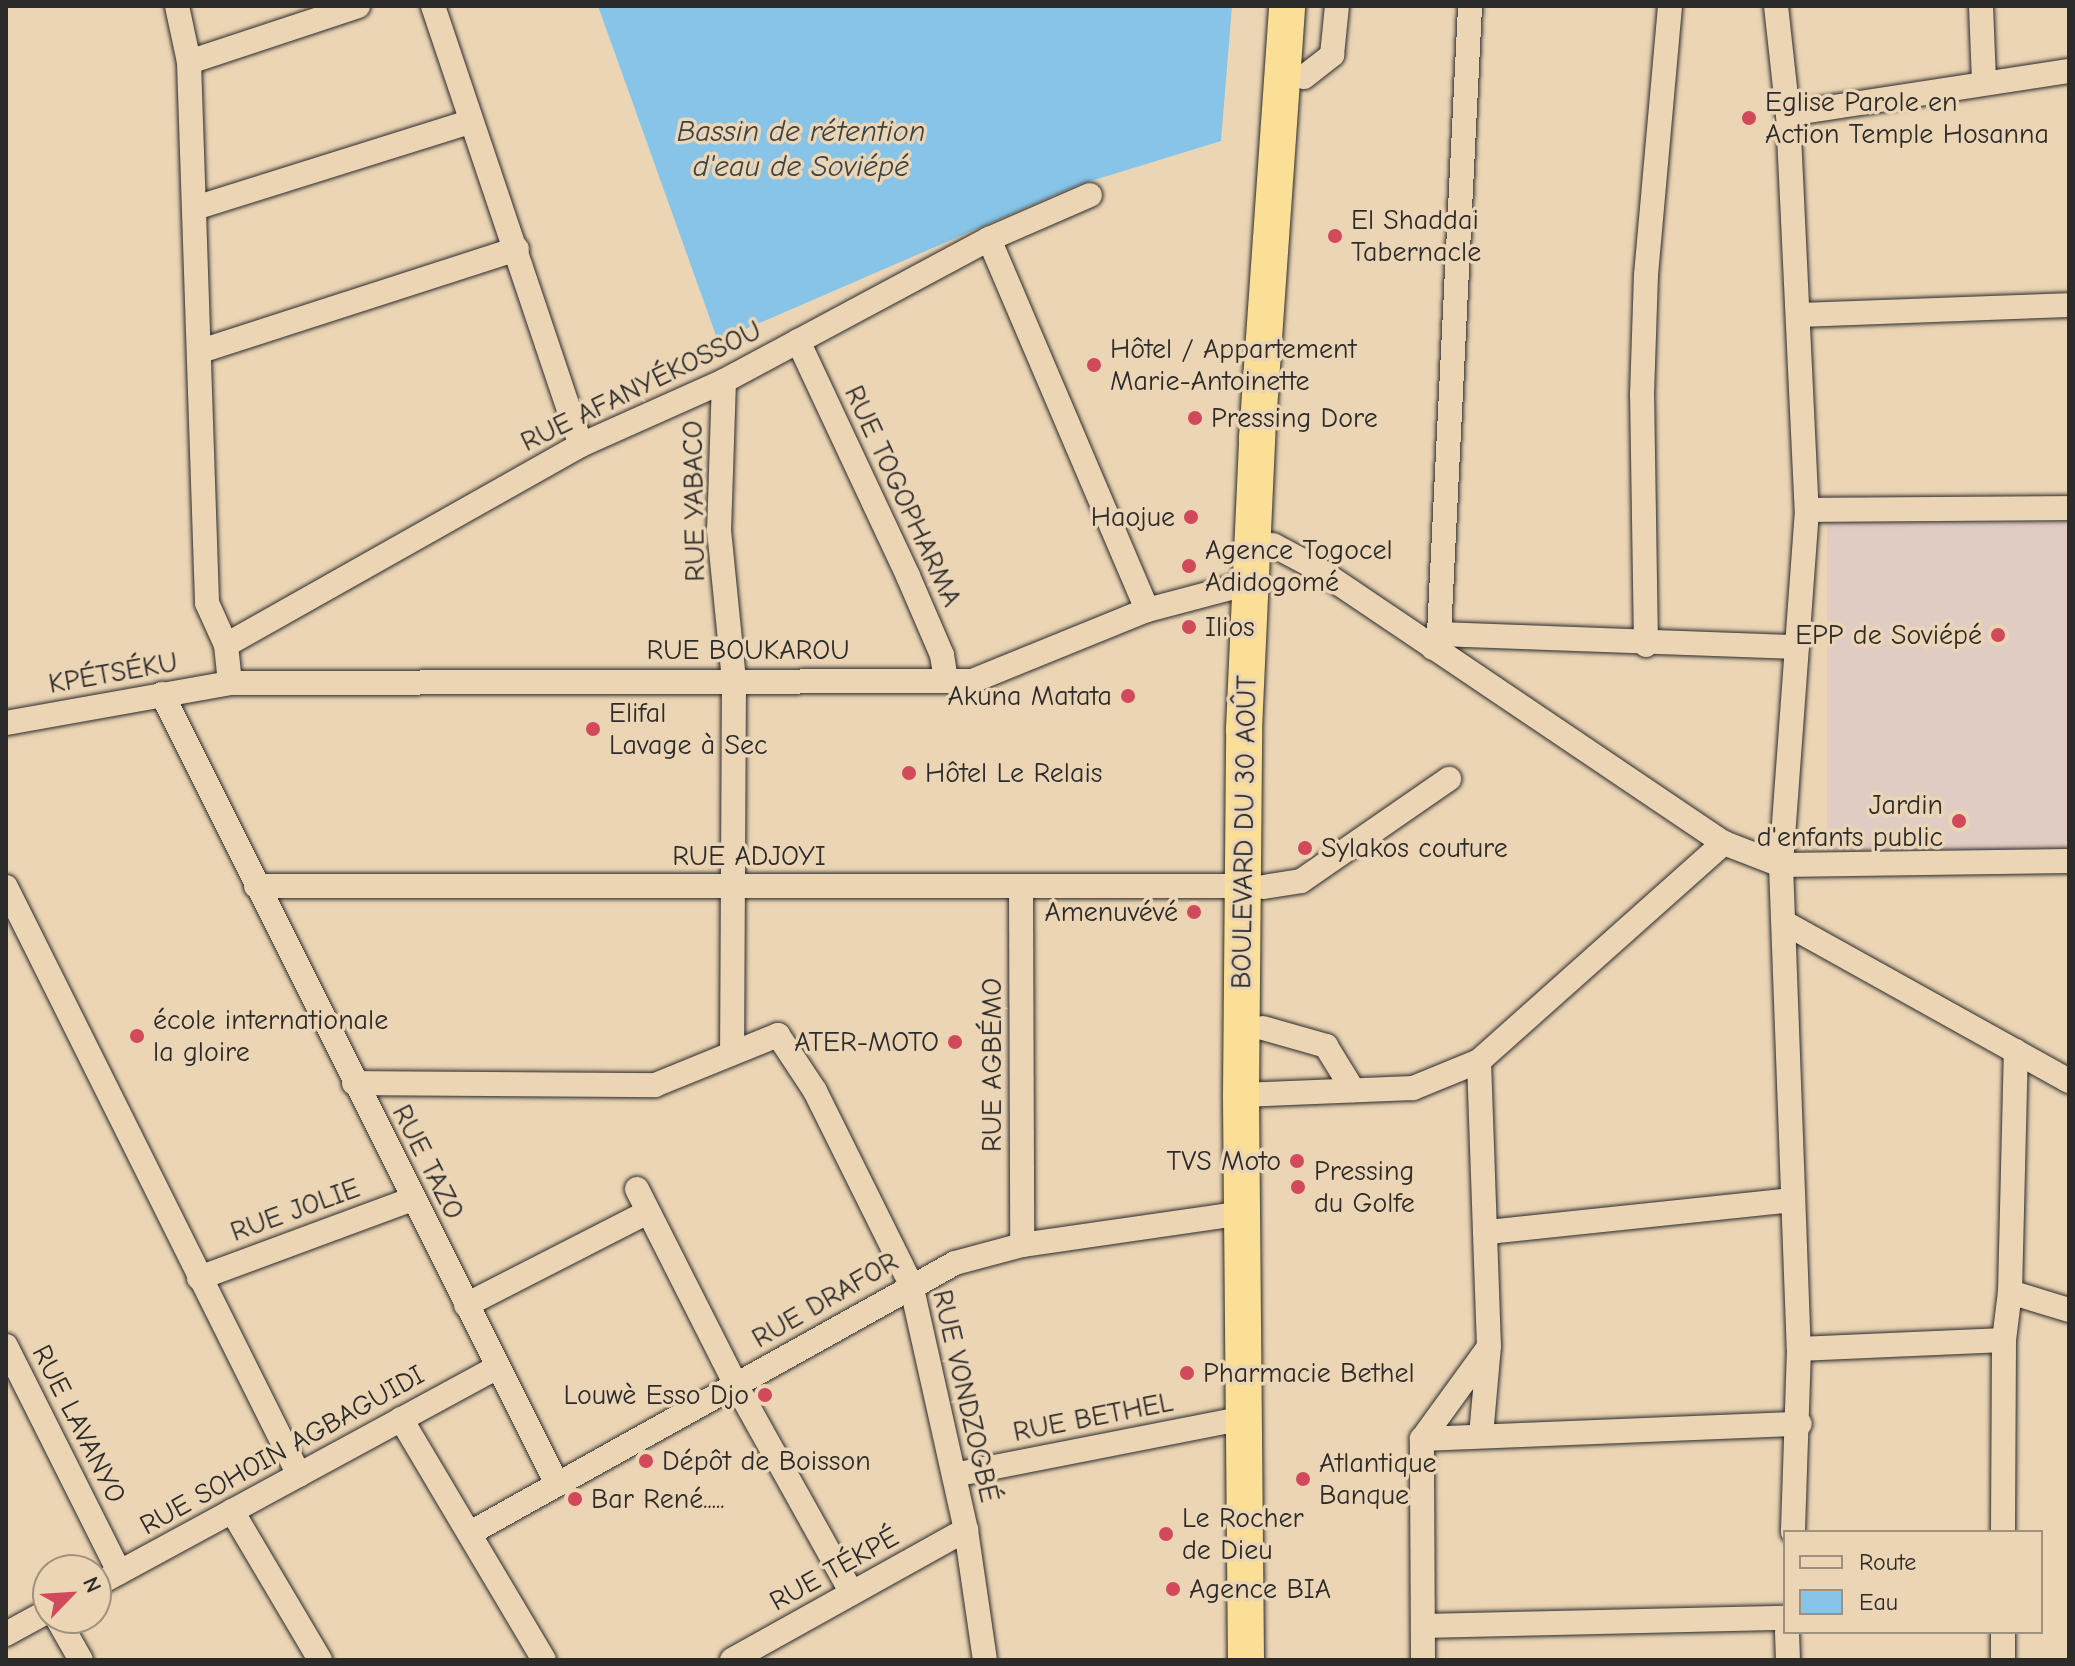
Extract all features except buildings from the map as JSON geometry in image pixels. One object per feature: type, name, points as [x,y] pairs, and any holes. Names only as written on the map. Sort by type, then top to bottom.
[{"type":"highway","name":"BOULEVARD DU 30 AOÛT","points":[[1287,6],[1293,76]]},
{"type":"highway","name":"BOULEVARD DU 30 AOÛT","points":[[1263,1660],[1250,1095],[1260,585],[1293,76],[1307,6]]},
{"type":"highway","name":"BOULEVARD DU 30 AOÛT","points":[[1246,1660],[1243,1213],[1250,1095],[1263,1028],[1253,886]]},
{"type":"street","points":[[177,6],[189,62],[207,603],[226,645],[230,683]]},
{"type":"street","points":[[433,6],[581,445]]},
{"type":"street","points":[[1293,76],[1332,55],[1337,6]]},
{"type":"street","points":[[1436,641],[1470,6]]},
{"type":"street","points":[[1646,645],[1645,305],[1670,6]]},
{"type":"street","points":[[1776,6],[1788,114],[1807,510],[1781,865],[1787,924],[1790,1200],[1799,1349],[1800,1424],[1793,1530]]},
{"type":"street","points":[[1981,6],[1984,82]]},
{"type":"street","points":[[189,62],[345,8]]},
{"type":"street","points":[[1788,114],[2069,71]]},
{"type":"street","points":[[195,208],[470,122]]},
{"type":"street","name":"RUE AFANYÉKOSSOU","points":[[226,645],[581,445],[724,381],[989,239],[1090,195]]},
{"type":"street","points":[[989,239],[1147,610]]},
{"type":"street","points":[[201,351],[517,249]]},
{"type":"street","points":[[1798,315],[2069,305]]},
{"type":"street","name":"RUE TOGOPHARMA","points":[[798,341],[908,576],[942,655],[946,679]]},
{"type":"street","name":"RUE YABACO","points":[[724,381],[719,530],[734,680],[730,886],[732,1051]]},
{"type":"street","points":[[1807,510],[2069,508]]},
{"type":"street","points":[[1263,544],[1316,568],[1436,641],[1724,843],[1781,865],[2069,861]]},
{"type":"street","name":"RUE BOUKAROU","points":[[230,683],[972,681],[1147,610],[1260,585]]},
{"type":"street","points":[[1436,641],[1797,647]]},
{"type":"street","name":"KPÉTSÉKU","points":[[6,723],[230,683]]},
{"type":"street","name":"RUE TAZO","points":[[162,694],[557,1484]]},
{"type":"street","name":"RUE ADJOYI","points":[[256,886],[1253,886],[1301,881],[1449,779]]},
{"type":"street","points":[[1250,1095],[1431,1084],[1479,1061],[1724,843]]},
{"type":"street","name":"RUE AGBÉMO","points":[[1021,886],[1022,1245]]},
{"type":"street","points":[[6,887],[12,916],[299,1475]]},
{"type":"street","points":[[1787,924],[2069,1081]]},
{"type":"street","points":[[1263,1028],[1326,1046],[1353,1090]]},
{"type":"street","name":"RUE VONDZOGBÉ","points":[[732,1051],[778,1035],[815,1091],[911,1284],[966,1530],[985,1660]]},
{"type":"street","points":[[354,1083],[655,1085],[710,1066],[732,1051]]},
{"type":"street","points":[[2003,1530],[2004,1340],[2010,1292],[2016,1051]]},
{"type":"street","points":[[1479,1061],[1488,1232],[1489,1346],[1481,1436]]},
{"type":"street","points":[[637,1189],[736,1385],[852,1593]]},
{"type":"street","name":"RUE JOLIE","points":[[199,1278],[413,1199]]},
{"type":"street","points":[[1488,1232],[1790,1200]]},
{"type":"street","points":[[466,1305],[648,1212]]},
{"type":"street","name":"RUE DRAFOR","points":[[470,1533],[911,1284],[987,1251],[1243,1213]]},
{"type":"street","points":[[2010,1292],[2069,1310]]},
{"type":"street","points":[[1799,1349],[2004,1340]]},
{"type":"street","name":"RUE LAVANYO","points":[[6,1346],[119,1572]]},
{"type":"street","points":[[1423,1660],[1422,1439],[1489,1346]]},
{"type":"street","name":"RUE SOHOIN AGBAGUIDI","points":[[112,1576],[497,1367]]},
{"type":"street","name":"RUE BETHEL","points":[[954,1475],[1244,1418]]},
{"type":"street","points":[[401,1419],[544,1660]]},
{"type":"street","points":[[1422,1439],[1800,1424]]},
{"type":"street","points":[[232,1511],[320,1660]]},
{"type":"street","name":"RUE TÉKPÉ","points":[[732,1660],[966,1530]]},
{"type":"street","points":[[1423,1626],[1783,1618]]},
{"type":"street","points":[[6,1634],[32,1620]]},
{"type":"street","points":[[66,1634],[81,1660]]},
{"type":"street","points":[[1787,1634],[1788,1660]]},
{"type":"street","points":[[2003,1634],[2003,1660]]},
{"type":"shaded area","name":"EPP de Soviépé","points":[[1827,523],[2069,523],[2069,850],[1827,850]]},
{"type":"water","name":"Bassin de rétention d'eau de Soviépé","points":[[598,6],[1232,6],[1221,141],[1078,185],[718,341]]},
{"type":"place","name":"Eglise Parole en Action Temple Hosanna","points":[[1749,118]]},
{"type":"place","name":"El Shaddai Tabernacle","points":[[1335,236]]},
{"type":"place","name":"Hôtel / Appartement Marie-Antoinette","points":[[1094,365]]},
{"type":"place","name":"Pressing Dore","points":[[1195,418]]},
{"type":"place","name":"Haojue","points":[[1191,517]]},
{"type":"place","name":"Agence Togocel Adidogomé","points":[[1189,566]]},
{"type":"place","name":"Ilios","points":[[1189,627]]},
{"type":"place","name":"EPP de Soviépé","points":[[1998,635]]},
{"type":"place","name":"Akuna Matata","points":[[1128,696]]},
{"type":"place","name":"Elifal Lavage à Sec","points":[[593,729]]},
{"type":"place","name":"Hôtel Le Relais","points":[[909,773]]},
{"type":"place","name":"Jardin d'enfants public","points":[[1959,821]]},
{"type":"place","name":"Sylakos couture","points":[[1305,848]]},
{"type":"place","name":"Amenuvévé","points":[[1194,912]]},
{"type":"place","name":"école internationale la gloire","points":[[137,1036]]},
{"type":"place","name":"ATER-MOTO","points":[[955,1042]]},
{"type":"place","name":"TVS Moto","points":[[1297,1161]]},
{"type":"place","name":"Pressing du Golfe","points":[[1298,1187]]},
{"type":"place","name":"Pharmacie Bethel","points":[[1187,1373]]},
{"type":"place","name":"Louwè Esso Djo","points":[[765,1395]]},
{"type":"place","name":"Dépôt de Boisson","points":[[646,1461]]},
{"type":"place","name":"Atlantique Banque","points":[[1303,1479]]},
{"type":"place","name":"Bar René.....","points":[[575,1499]]},
{"type":"place","name":"Le Rocher de Dieu","points":[[1166,1534]]},
{"type":"place","name":"Agence BIA","points":[[1173,1589]]}]
